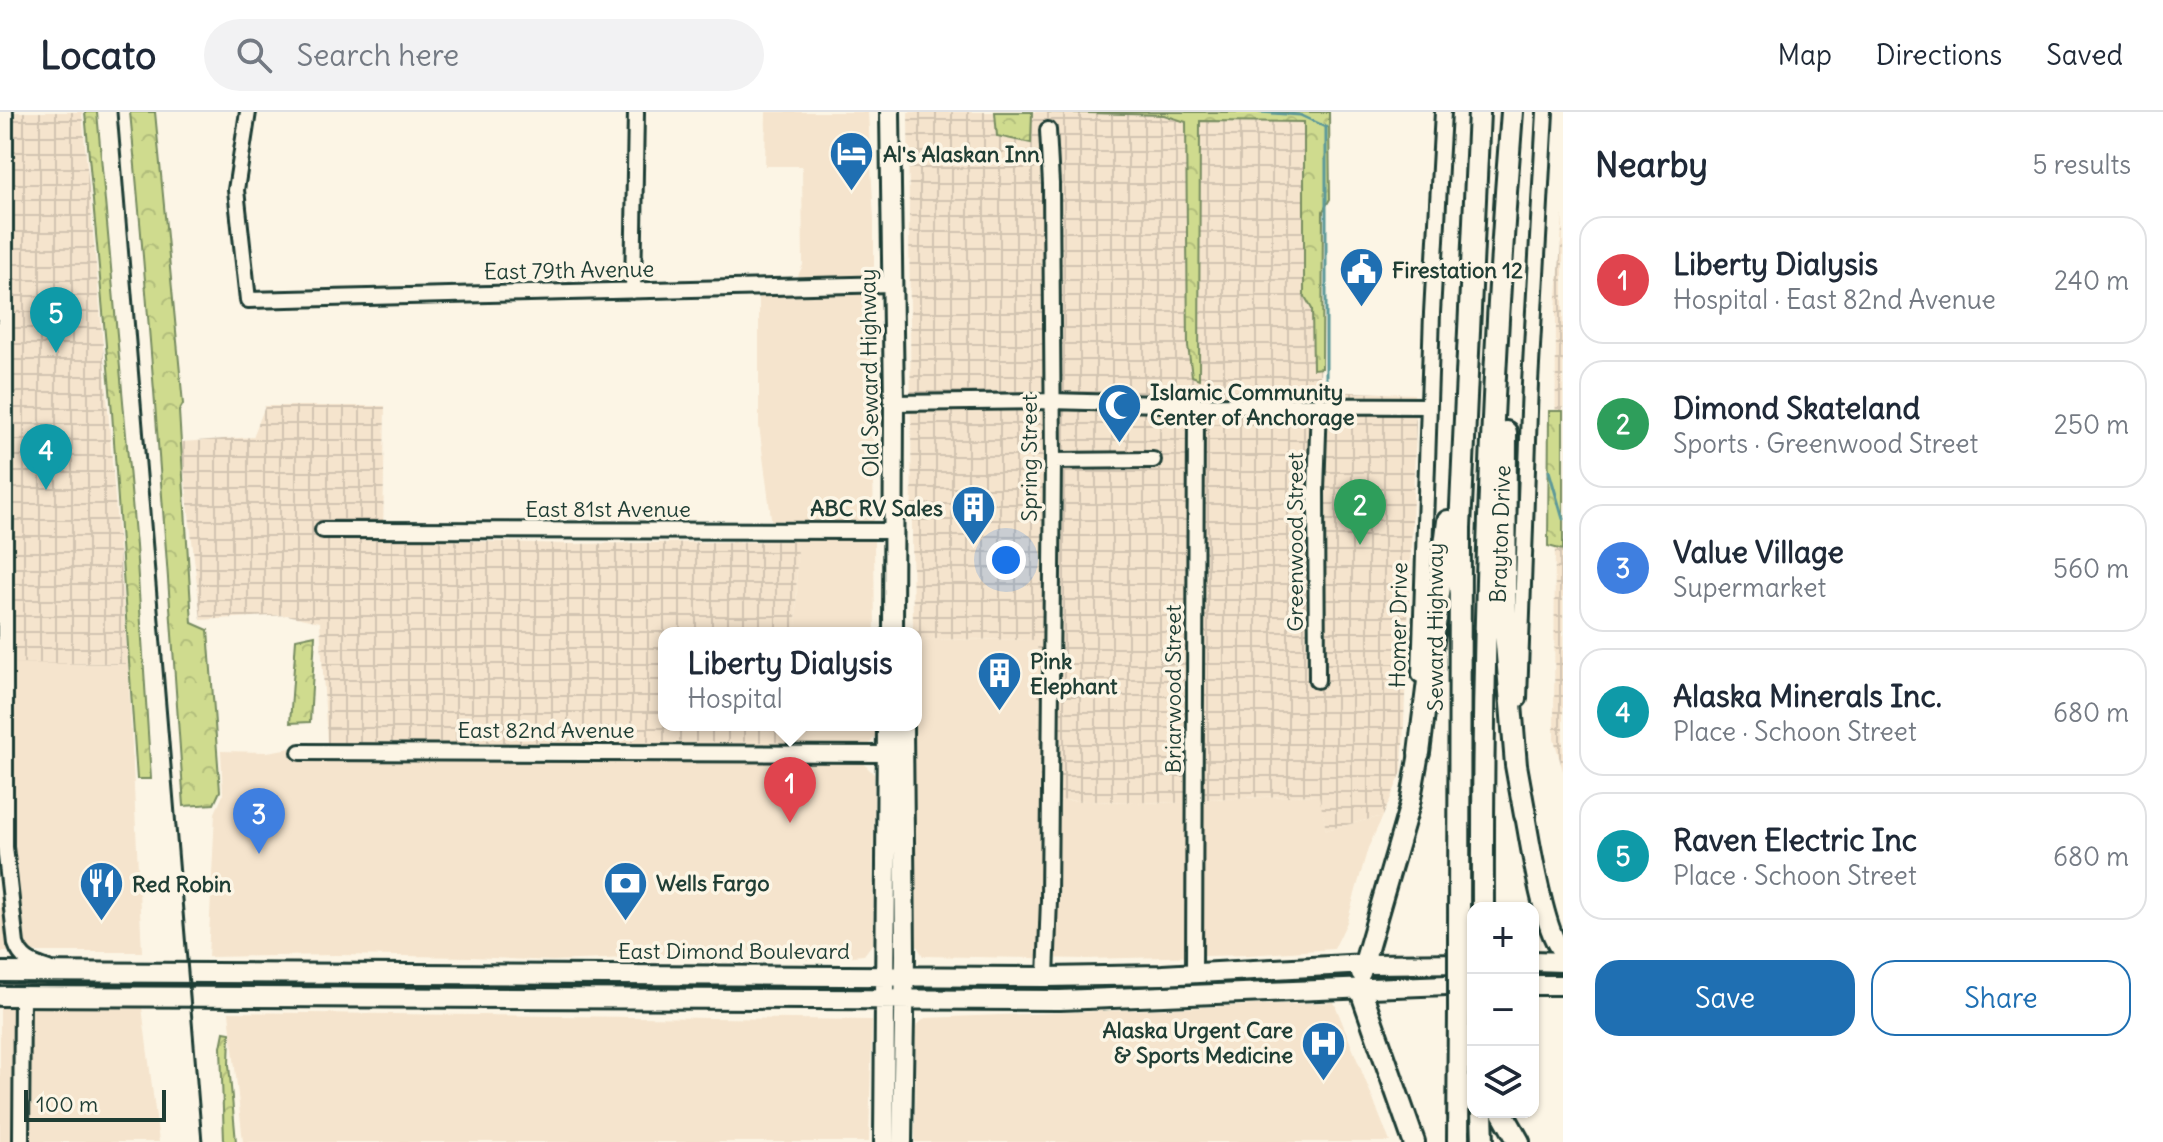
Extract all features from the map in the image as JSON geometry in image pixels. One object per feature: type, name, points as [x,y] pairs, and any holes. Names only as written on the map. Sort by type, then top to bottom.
[{"type":"highway","name":"Seward Highway","points":[[1458,1142],[1459,588],[1465,370],[1479,112]]},
{"type":"highway","points":[[1483,902],[1483,692],[1491,477],[1512,112]]},
{"type":"highway","points":[[1508,156],[1503,589],[1516,765],[1525,815]]},
{"type":"highway","points":[[1419,753],[1465,370]]},
{"type":"highway","points":[[1360,988],[1414,1142]]},
{"type":"highway","points":[[1482,1118],[1483,1142]]},
{"type":"highway","points":[[1505,1118],[1519,1142]]},
{"type":"main road","name":"Old Seward Highway","points":[[890,112],[893,627]]},
{"type":"main road","points":[[887,731],[902,1142]]},
{"type":"main road","points":[[896,976],[905,862],[903,731]]},
{"type":"main road","name":"Homer Drive","points":[[1360,988],[1363,964],[1410,804],[1419,753]]},
{"type":"main road","points":[[887,754],[895,769],[897,824],[905,862]]},
{"type":"main road","name":"Brayton Drive","points":[[1525,815],[1546,914],[1556,945],[1563,952]]},
{"type":"main road","points":[[1539,961],[1563,962]]},
{"type":"main road","name":"East Dimond Boulevard","points":[[0,972],[1046,977],[1194,974],[1363,964],[1467,963]]},
{"type":"main road","points":[[321,997],[322,973]]},
{"type":"main road","points":[[501,998],[558,987],[635,987],[651,974]]},
{"type":"main road","points":[[1075,999],[1093,994],[1180,985],[1194,974]]},
{"type":"main road","points":[[637,999],[676,986],[776,975]]},
{"type":"main road","points":[[0,996],[1075,999],[1467,984]]},
{"type":"main road","points":[[1539,985],[1563,985]]},
{"type":"main road","points":[[884,1142],[896,1000]]},
{"type":"street","points":[[5,112],[2,847],[19,953],[25,960],[58,973]]},
{"type":"street","name":"East 79th Avenue","points":[[248,112],[236,190],[248,300],[892,284]]},
{"type":"street","points":[[633,291],[636,112]]},
{"type":"street","name":"Homer Drive","points":[[1419,753],[1429,406],[1443,112]]},
{"type":"street","name":"Brayton Drive","points":[[1525,815],[1519,684],[1530,385],[1545,112]]},
{"type":"street","name":"Spring Street","points":[[1046,977],[1053,461],[1048,130]]},
{"type":"street","points":[[894,403],[1051,401],[1429,406]]},
{"type":"street","name":"Greenwood Street","points":[[1317,680],[1319,404]]},
{"type":"street","name":"Briarwood Street","points":[[1194,974],[1196,405]]},
{"type":"street","points":[[1053,461],[1153,460]]},
{"type":"street","name":"East 81st Avenue","points":[[323,530],[894,531]]},
{"type":"street","name":"East 82nd Avenue","points":[[300,752],[887,754]]},
{"type":"street","points":[[21,1142],[22,996]]},
{"type":"shaded area","points":[[0,112],[82,112],[128,664],[0,663]]},
{"type":"shaded area","points":[[766,112],[868,112],[874,219],[874,299],[869,322],[875,627],[796,627],[797,541],[772,525],[759,426],[759,295],[797,278],[803,265],[802,166],[765,166]]},
{"type":"shaded area","points":[[908,112],[1323,112],[1320,391],[1414,394],[1416,424],[1402,772],[1383,816],[1326,830],[1319,795],[1207,799],[1182,803],[1040,800],[1037,640],[922,639],[922,627],[913,627]]},
{"type":"shaded area","points":[[1563,215],[1563,771],[1554,739],[1556,310]]},
{"type":"shaded area","points":[[265,406],[385,406],[383,538],[568,544],[797,541],[796,627],[658,627],[658,731],[796,731],[795,742],[327,742],[320,622],[287,615],[201,620],[181,442],[253,437]]},
{"type":"shaded area","points":[[922,639],[1037,640],[1040,800],[1182,803],[1207,799],[1320,795],[1326,830],[1383,816],[1368,848],[1347,922],[1334,949],[1247,955],[1085,959],[923,956],[917,946],[913,731],[922,731]]},
{"type":"shaded area","points":[[0,662],[128,664],[142,952],[0,952]]},
{"type":"shaded area","points":[[795,731],[876,731],[869,745],[863,745],[864,764],[874,774],[873,943],[864,955],[801,960],[747,951],[552,961],[336,955],[208,957],[215,813],[223,795],[221,751],[267,752],[327,742],[794,742]]},
{"type":"shaded area","points":[[1334,1002],[1390,1142],[915,1142],[916,1026],[925,1018]]},
{"type":"shaded area","points":[[142,1007],[159,1142],[0,1142],[0,1008]]},
{"type":"shaded area","points":[[229,1012],[872,1020],[869,1142],[243,1142]]},
{"type":"green space","points":[[85,112],[97,112],[136,546],[151,779],[137,779],[112,412]]},
{"type":"green space","points":[[130,112],[155,112],[183,404],[179,411],[192,623],[208,630],[220,791],[214,804],[184,806],[153,372]]},
{"type":"green space","points":[[995,112],[1032,112],[1031,143],[997,136]]},
{"type":"green space","points":[[1049,112],[1329,112],[1330,199],[1323,211],[1322,368],[1313,369],[1312,309],[1304,295],[1304,122],[1200,121],[1199,379],[1192,376],[1188,346],[1186,122],[1164,115]]},
{"type":"green space","points":[[1549,411],[1563,411],[1563,550],[1548,546]]},
{"type":"green space","points":[[315,635],[310,722],[290,723],[296,639]]},
{"type":"green space","points":[[224,1032],[230,1033],[229,1065],[236,1142],[224,1142],[221,1047]]},
{"type":"waterway","points":[[1259,112],[1300,115],[1326,127],[1326,385]]},
{"type":"waterway","points":[[1549,471],[1563,519]]},
{"type":"railway","points":[[117,112],[202,1142]]},
{"type":"place","name":"Al's Alaskan Inn","points":[[852,193]]},
{"type":"place","name":"Firestation 12","points":[[1361,309]]},
{"type":"place","name":"Raven Electric Inc","points":[[56,353]]},
{"type":"place","name":"Islamic Community Center of Anchorage","points":[[1119,444]]},
{"type":"place","name":"Alaska Minerals Inc.","points":[[46,490]]},
{"type":"place","name":"Dimond Skateland","points":[[1360,545]]},
{"type":"place","name":"ABC RV Sales","points":[[974,547]]},
{"type":"place","name":"Pink Elephant","points":[[999,713]]},
{"type":"place","name":"Liberty Dialysis","points":[[790,823]]},
{"type":"place","name":"Value Village","points":[[259,854]]},
{"type":"place","name":"Wells Fargo","points":[[625,922]]},
{"type":"place","name":"Red Robin","points":[[101,923]]},
{"type":"place","name":"Alaska Urgent Care & Sports Medicine","points":[[1324,1082]]}]
